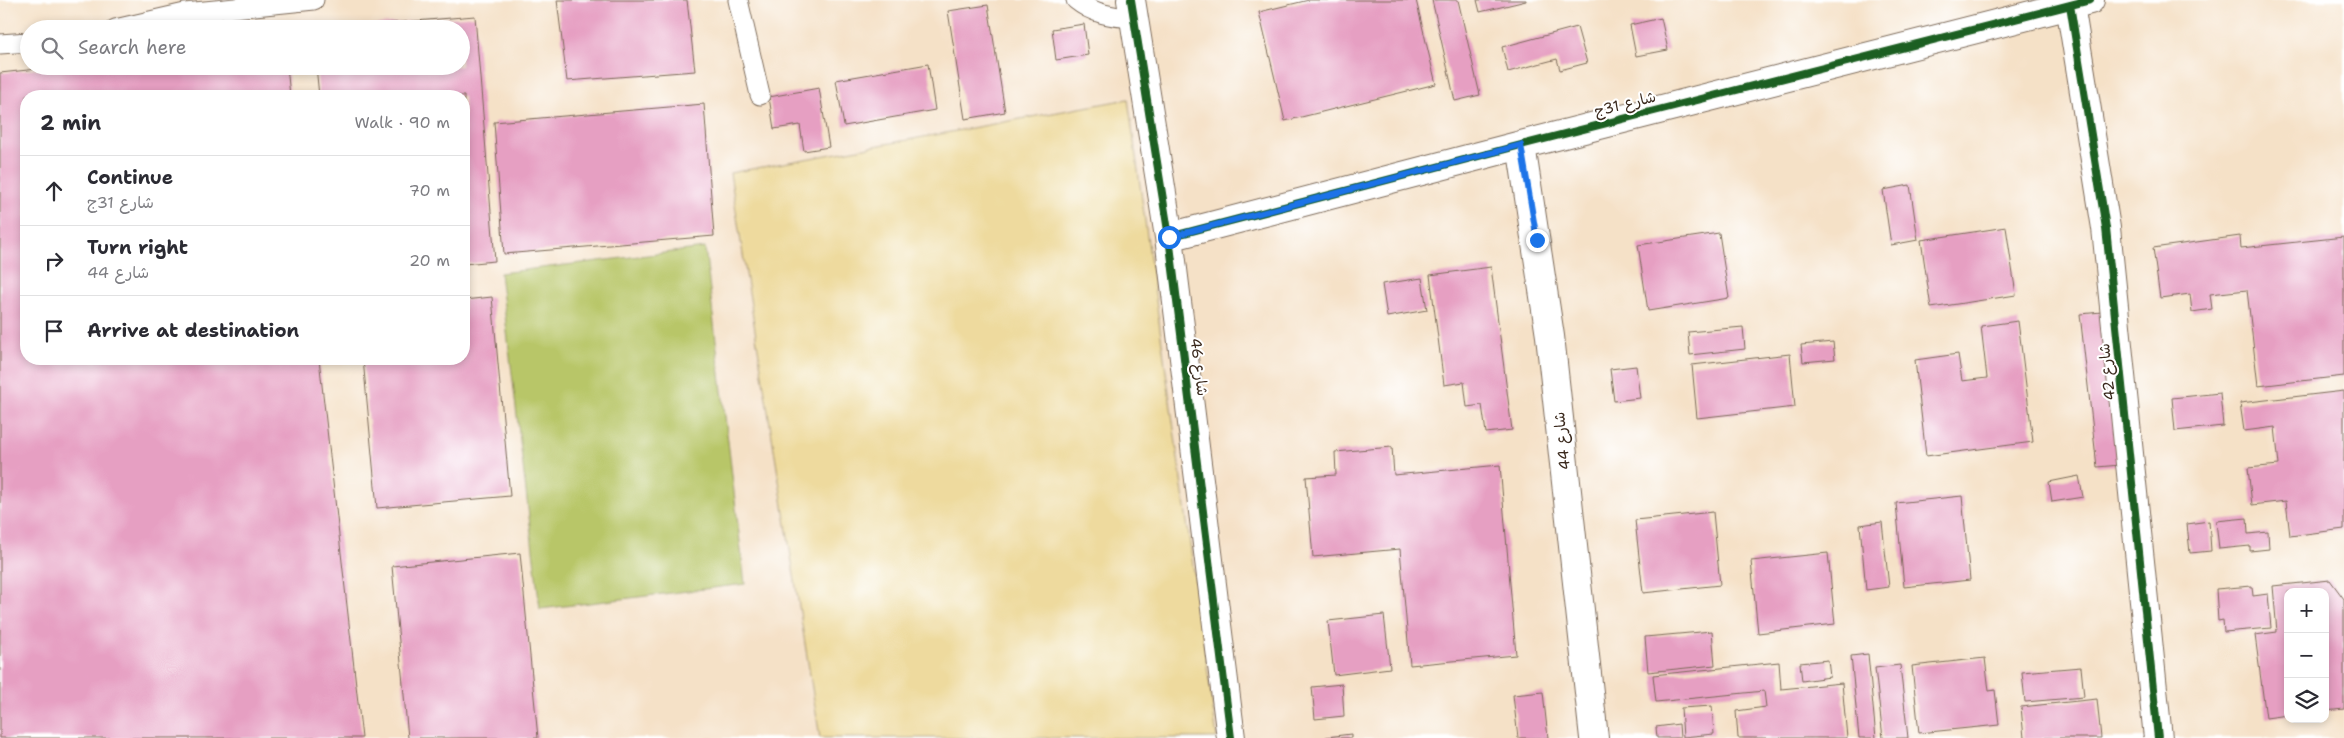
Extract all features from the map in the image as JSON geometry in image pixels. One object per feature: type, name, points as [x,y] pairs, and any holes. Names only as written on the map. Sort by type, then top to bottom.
[{"type":"street","name":"شارع 31ج","points":[[1169,237],[1521,145],[2080,3]]},
{"type":"street","name":"شارع 42","points":[[2080,3],[2106,228],[2158,738]]},
{"type":"street","name":"شارع 46","points":[[1132,9],[1169,237],[1232,738]]},
{"type":"street","name":"شارع 44","points":[[1521,145],[1550,336],[1594,738]]},
{"type":"lane","points":[[154,20],[185,13],[314,0]]},
{"type":"lane","points":[[738,0],[760,95]]},
{"type":"lane","points":[[1076,0],[1098,12],[1116,17],[1132,9]]},
{"type":"lane","points":[[0,44],[20,43]]},
{"type":"green space","points":[[705,248],[745,584],[540,609],[500,273]]},
{"type":"sand","points":[[1128,99],[1217,738],[820,738],[730,173]]},
{"type":"building","points":[[557,0],[687,0],[695,71],[567,81]]},
{"type":"building","points":[[1309,0],[1416,0],[1436,84],[1285,121],[1259,12]]},
{"type":"building","points":[[1432,0],[1458,0],[1480,95],[1455,101]]},
{"type":"building","points":[[1477,0],[1526,0],[1526,1],[1480,12]]},
{"type":"building","points":[[988,5],[1005,112],[965,119],[948,11]]},
{"type":"building","points":[[475,16],[495,261],[470,263],[470,90],[318,90],[317,75],[470,75],[470,20],[427,20]]},
{"type":"building","points":[[1661,18],[1668,50],[1636,56],[1630,25]]},
{"type":"building","points":[[1084,24],[1088,55],[1056,60],[1052,29]]},
{"type":"building","points":[[1577,27],[1587,63],[1560,70],[1557,59],[1508,72],[1502,47]]},
{"type":"building","points":[[928,64],[935,110],[844,126],[836,80]]},
{"type":"building","points":[[20,71],[20,75],[288,75],[289,90],[20,90],[20,365],[320,365],[362,738],[0,738],[0,73]]},
{"type":"building","points":[[819,88],[829,147],[804,151],[800,125],[774,129],[769,97]]},
{"type":"building","points":[[704,104],[714,236],[504,254],[494,122]]},
{"type":"building","points":[[1910,185],[1918,240],[1891,245],[1883,190]]},
{"type":"building","points":[[2006,227],[2016,295],[1931,308],[1921,240]]},
{"type":"building","points":[[1719,233],[1729,298],[1648,311],[1638,245]]},
{"type":"building","points":[[2240,236],[2241,248],[2344,237],[2344,376],[2258,386],[2247,290],[2210,294],[2212,309],[2192,312],[2190,294],[2160,298],[2153,248]]},
{"type":"building","points":[[1491,267],[1512,430],[1486,433],[1482,405],[1467,407],[1464,382],[1444,385],[1430,275]]},
{"type":"building","points":[[1422,278],[1427,310],[1387,317],[1382,284]]},
{"type":"building","points":[[492,297],[510,496],[377,508],[364,365],[470,365],[470,299]]},
{"type":"building","points":[[2102,312],[2120,465],[2097,467],[2080,314]]},
{"type":"building","points":[[2018,321],[2033,442],[1926,456],[1915,360],[1958,354],[1962,381],[1987,378],[1981,326]]},
{"type":"building","points":[[1743,327],[1745,349],[1690,355],[1688,332]]},
{"type":"building","points":[[1833,342],[1835,359],[1803,362],[1801,345]]},
{"type":"building","points":[[1790,354],[1795,407],[1697,418],[1692,365]]},
{"type":"building","points":[[1636,366],[1640,398],[1614,401],[1610,369]]},
{"type":"building","points":[[2344,391],[2344,529],[2290,536],[2286,501],[2252,505],[2248,468],[2279,465],[2275,427],[2244,431],[2240,403]]},
{"type":"building","points":[[2220,393],[2223,426],[2175,431],[2172,398]]},
{"type":"building","points":[[1392,447],[1394,475],[1500,465],[1516,655],[1410,665],[1400,549],[1313,557],[1306,477],[1336,475],[1335,452]]},
{"type":"building","points":[[2079,476],[2083,497],[2052,502],[2049,482]]},
{"type":"building","points":[[1962,496],[1970,580],[1904,587],[1896,503]]},
{"type":"building","points":[[1713,512],[1720,585],[1643,593],[1635,520]]},
{"type":"building","points":[[2247,518],[2248,534],[2268,532],[2269,549],[2250,551],[2250,546],[2219,549],[2216,521]]},
{"type":"building","points":[[2209,521],[2211,551],[2190,553],[2187,524]]},
{"type":"building","points":[[1882,522],[1889,587],[1866,590],[1860,525]]},
{"type":"building","points":[[520,553],[538,738],[408,738],[392,566]]},
{"type":"building","points":[[1828,553],[1835,624],[1758,633],[1751,561]]},
{"type":"building","points":[[2330,580],[2344,599],[2344,709],[2329,711],[2329,588],[2284,588],[2284,716],[2266,718],[2255,635],[2277,632],[2273,586]]},
{"type":"building","points":[[2252,586],[2253,596],[2268,594],[2271,628],[2224,632],[2223,620],[2218,621],[2216,589]]},
{"type":"building","points":[[1384,615],[1390,668],[1334,675],[1328,621]]},
{"type":"building","points":[[1712,631],[1715,665],[1648,672],[1645,637]]},
{"type":"building","points":[[1868,654],[1876,738],[1859,738],[1851,656]]},
{"type":"building","points":[[1985,658],[1989,691],[1995,690],[1999,725],[1919,733],[1912,666]]},
{"type":"building","points":[[1828,660],[1830,677],[1802,681],[1800,663]]},
{"type":"building","points":[[1779,662],[1781,689],[1842,683],[1847,738],[1738,738],[1736,711],[1766,707],[1764,691],[1656,702],[1653,675]]},
{"type":"building","points":[[1900,665],[1908,738],[1883,738],[1875,668]]},
{"type":"building","points":[[2081,667],[2084,697],[2025,702],[2022,672]]},
{"type":"building","points":[[1342,684],[1344,716],[1315,719],[1312,687]]},
{"type":"building","points":[[1543,692],[1548,738],[1518,738],[1513,695]]},
{"type":"building","points":[[2097,699],[2101,738],[2024,738],[2021,707]]},
{"type":"building","points":[[1712,706],[1714,734],[1683,737],[1681,708]]},
{"type":"building","points":[[1679,724],[1680,738],[1657,738],[1656,727]]},
{"type":"building","points":[[1351,734],[1351,738],[1326,737]]},
{"type":"cycle path","points":[[1131,0],[1169,237],[1231,738]]},
{"type":"cycle path","points":[[1169,237],[2090,0]]},
{"type":"cycle path","points":[[2070,5],[2106,228],[2158,738]]},
{"type":"route","points":[[1169,237],[1521,145],[1537,240]]}]
